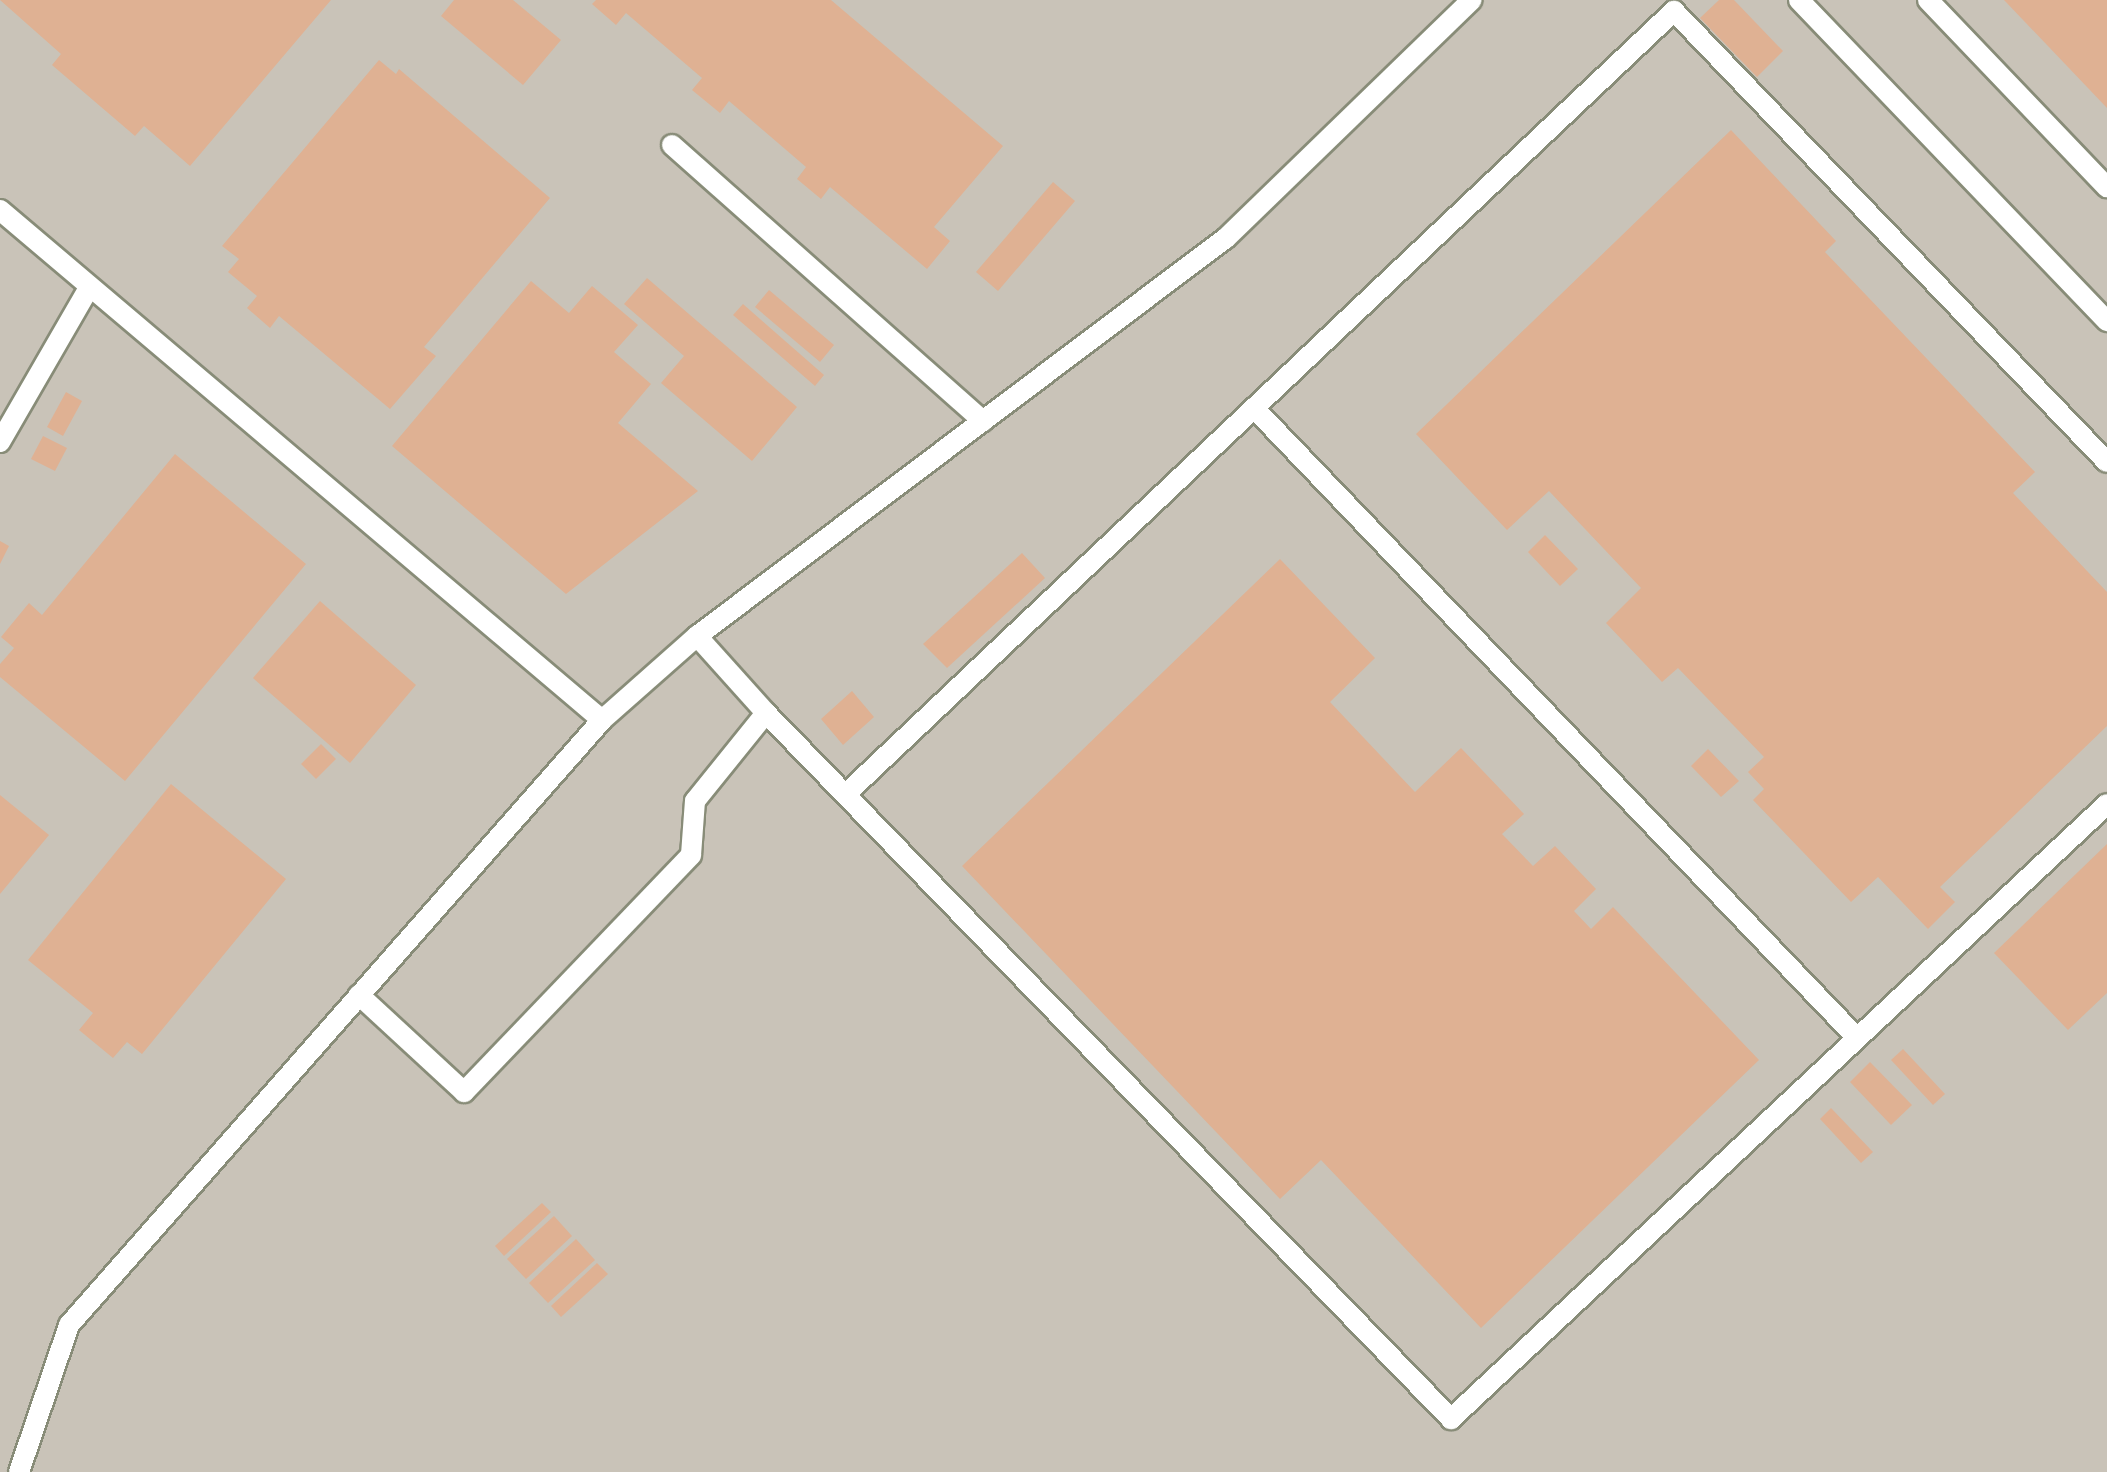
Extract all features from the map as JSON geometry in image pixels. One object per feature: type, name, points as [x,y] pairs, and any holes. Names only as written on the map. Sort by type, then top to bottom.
[{"type":"lane","points":[[20,1472],[69,1325],[602,720],[697,636],[1226,238],[1472,0]]},
{"type":"lane","points":[[1798,0],[2107,322]]},
{"type":"lane","points":[[1928,0],[2107,187]]},
{"type":"lane","points":[[848,792],[1674,12],[2107,462]]},
{"type":"lane","points":[[672,145],[983,420]]},
{"type":"lane","points":[[0,210],[602,720]]},
{"type":"lane","points":[[0,442],[89,288]]},
{"type":"lane","points":[[1254,408],[1857,1038]]},
{"type":"lane","points":[[697,636],[766,712],[848,792],[1451,1418],[2107,804]]},
{"type":"lane","points":[[359,995],[464,1092],[690,855],[695,800],[766,712]]},
{"type":"shaded area","points":[[0,0],[2107,0],[2107,1472],[0,1472]]},
{"type":"building","points":[[0,0],[331,0],[190,166],[144,126],[135,136],[52,65],[61,54]]},
{"type":"building","points":[[454,0],[513,0],[561,40],[523,85],[441,16]]},
{"type":"building","points":[[596,0],[831,0],[1003,146],[934,227],[950,241],[927,269],[830,187],[821,199],[797,179],[806,167],[729,101],[720,113],[692,90],[702,78],[626,13],[616,25],[592,4]]},
{"type":"building","points":[[1719,0],[1734,0],[1783,51],[1757,77],[1700,18]]},
{"type":"building","points":[[2004,0],[2107,0],[2107,108]]},
{"type":"building","points":[[379,60],[396,74],[399,69],[550,198],[424,347],[436,356],[390,409],[279,316],[270,328],[247,308],[257,296],[228,272],[239,259],[222,246]]},
{"type":"building","points":[[1731,130],[1836,241],[1825,252],[2035,472],[2013,493],[2107,592],[2107,726],[1940,887],[1955,902],[1928,929],[1878,877],[1851,902],[1753,800],[1764,789],[1748,772],[1764,757],[1678,668],[1662,682],[1606,623],[1641,588],[1549,491],[1507,530],[1416,434]]},
{"type":"building","points":[[1053,182],[1075,201],[998,291],[976,272]]},
{"type":"building","points":[[647,278],[797,407],[752,461],[661,383],[684,356],[624,304]]},
{"type":"building","points":[[531,281],[569,313],[592,286],[638,325],[614,352],[651,384],[618,423],[698,491],[566,594],[392,446]]},
{"type":"building","points":[[769,290],[834,345],[820,362],[755,307]]},
{"type":"building","points":[[743,304],[824,375],[815,386],[733,315]]},
{"type":"building","points":[[66,392],[82,401],[63,436],[47,427]]},
{"type":"building","points":[[43,436],[67,448],[55,471],[31,459]]},
{"type":"building","points":[[175,454],[306,564],[125,781],[0,677],[0,664],[14,648],[1,637],[29,603],[42,615]]},
{"type":"building","points":[[1545,535],[1578,569],[1560,586],[1528,552]]},
{"type":"building","points":[[0,541],[9,546],[0,564]]},
{"type":"building","points":[[1022,553],[1045,578],[947,668],[923,644]]},
{"type":"building","points":[[1280,559],[1375,658],[1330,702],[1415,792],[1461,748],[1524,814],[1502,834],[1533,866],[1555,846],[1596,889],[1574,911],[1591,929],[1613,907],[1759,1060],[1481,1328],[1321,1160],[1280,1199],[962,866]]},
{"type":"building","points":[[320,601],[416,685],[350,763],[253,678]]},
{"type":"building","points":[[852,691],[874,717],[843,745],[821,719]]},
{"type":"building","points":[[321,744],[336,759],[316,779],[301,764]]},
{"type":"building","points":[[1708,749],[1739,781],[1721,797],[1691,766]]},
{"type":"building","points":[[171,784],[286,879],[142,1054],[127,1042],[113,1058],[79,1030],[93,1013],[28,960]]},
{"type":"building","points":[[0,795],[49,835],[0,894]]},
{"type":"building","points":[[2107,844],[2107,993],[2068,1030],[1994,953]]},
{"type":"building","points":[[1903,1049],[1945,1094],[1933,1105],[1891,1060]]},
{"type":"building","points":[[1870,1062],[1912,1105],[1891,1125],[1850,1082]]},
{"type":"building","points":[[1831,1108],[1873,1152],[1861,1163],[1820,1119]]},
{"type":"building","points":[[542,1203],[551,1212],[504,1256],[495,1246]]},
{"type":"building","points":[[554,1216],[572,1236],[526,1279],[507,1259]]},
{"type":"building","points":[[576,1239],[595,1260],[548,1303],[529,1283]]},
{"type":"building","points":[[597,1263],[608,1274],[561,1317],[551,1306]]}]
